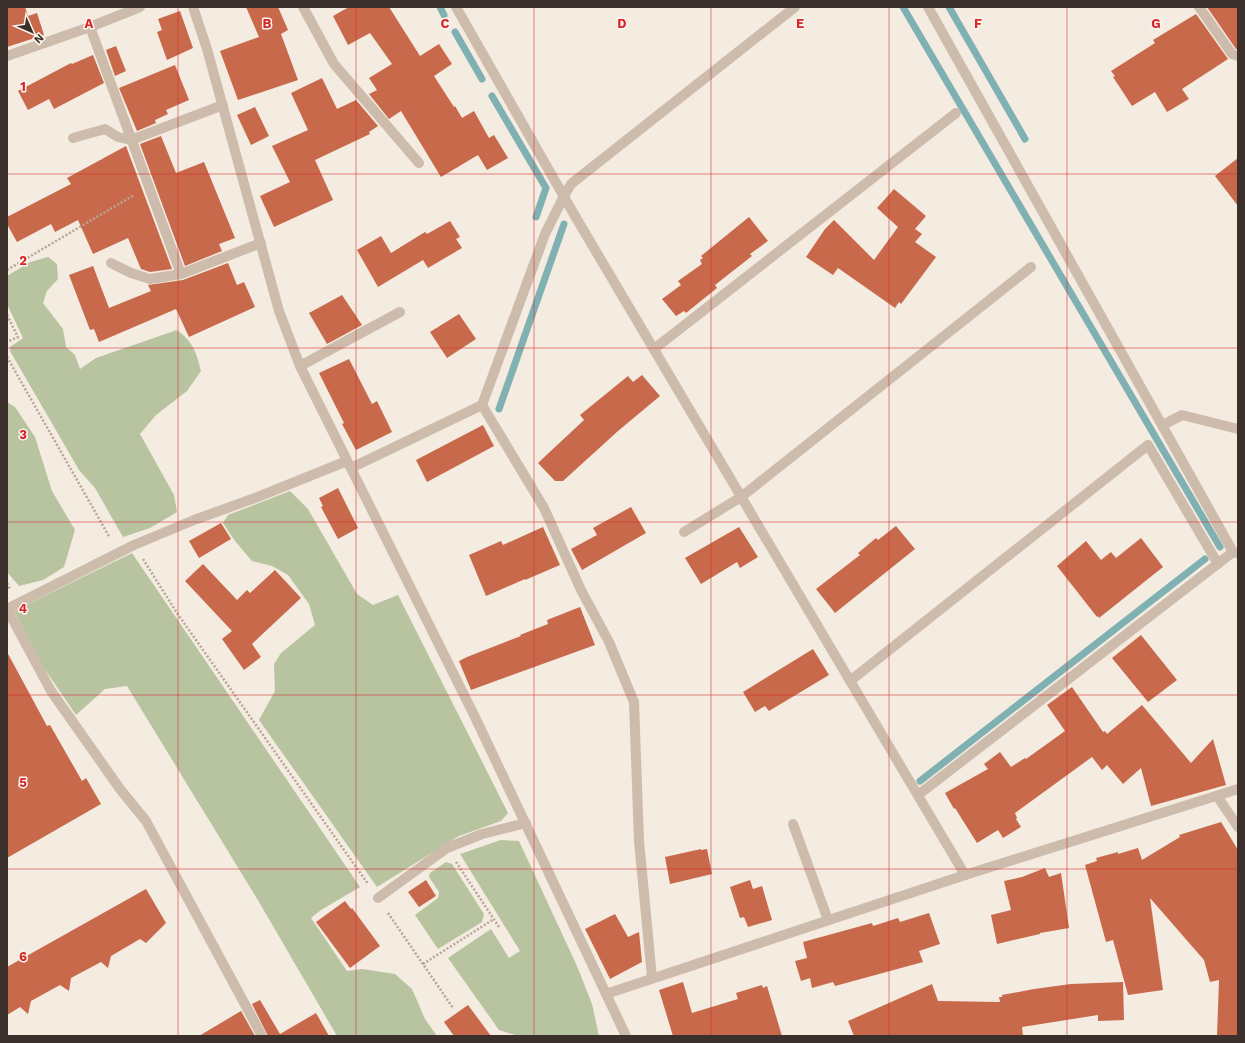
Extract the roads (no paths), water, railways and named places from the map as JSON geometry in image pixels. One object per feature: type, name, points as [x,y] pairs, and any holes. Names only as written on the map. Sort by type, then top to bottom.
[{"type":"street","points":[[7,56],[90,27],[140,7]]},
{"type":"street","points":[[193,7],[208,49],[279,311],[300,366],[472,710],[626,1036]]},
{"type":"street","points":[[303,7],[334,64],[419,163]]},
{"type":"street","points":[[456,7],[564,196],[965,875]]},
{"type":"street","points":[[262,1036],[146,820],[120,789],[51,691],[7,609],[134,545],[194,520],[349,465],[482,405],[545,234],[571,184],[795,7]]},
{"type":"street","points":[[918,795],[1218,564],[1235,553],[928,7]]},
{"type":"street","points":[[1199,7],[1232,54],[1238,56]]},
{"type":"street","points":[[90,27],[181,274]]},
{"type":"street","points":[[73,138],[105,129],[118,137],[131,140],[223,106]]},
{"type":"street","points":[[654,349],[956,113]]},
{"type":"street","points":[[111,263],[131,273],[150,279],[181,274],[260,243]]},
{"type":"street","points":[[684,532],[742,498],[1031,267]]},
{"type":"street","points":[[300,366],[400,312]]},
{"type":"street","points":[[482,405],[544,508],[581,590],[609,642],[634,702],[639,841],[652,978]]},
{"type":"street","points":[[1163,425],[1182,415],[1238,429]]},
{"type":"street","points":[[850,681],[1148,445],[1218,564]]},
{"type":"street","points":[[606,994],[965,875],[1238,789]]},
{"type":"street","points":[[1217,796],[1238,827]]},
{"type":"street","points":[[378,898],[447,848],[482,834],[526,823]]},
{"type":"street","points":[[793,824],[828,920]]},
{"type":"waterway","points":[[440,7],[444,15]]},
{"type":"waterway","points":[[903,7],[1220,547]]},
{"type":"waterway","points":[[949,7],[1025,139]]},
{"type":"waterway","points":[[455,32],[482,79]]},
{"type":"waterway","points":[[492,96],[546,188],[536,217]]},
{"type":"waterway","points":[[499,409],[564,224]]},
{"type":"waterway","points":[[920,781],[1205,559]]}]
